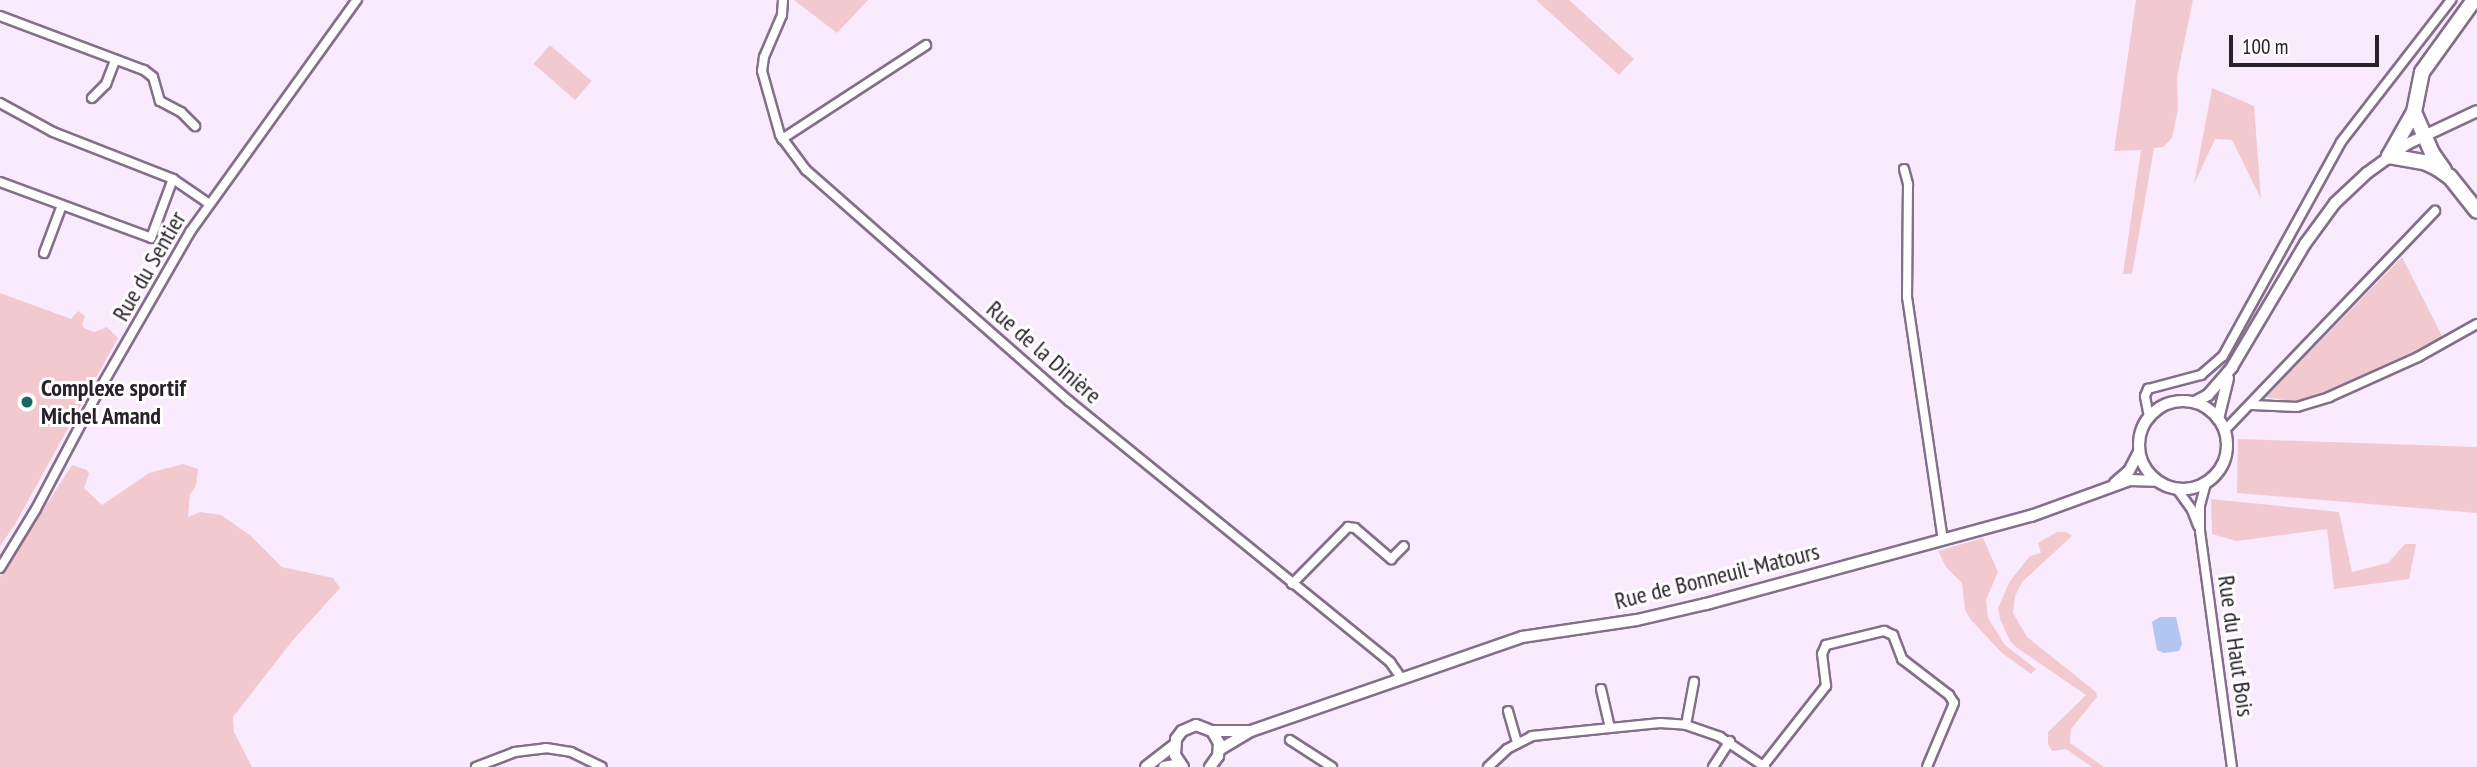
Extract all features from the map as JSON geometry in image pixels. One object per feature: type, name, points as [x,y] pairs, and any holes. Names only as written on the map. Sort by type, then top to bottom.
[{"type":"highway","points":[[2450,177],[2424,162],[2389,156],[2414,112],[2422,72],[2474,0]]},
{"type":"highway","points":[[2414,112],[2435,160],[2477,211]]},
{"type":"main road","points":[[2195,402],[2206,407],[2218,419],[2224,431],[2224,460],[2217,474],[2206,483],[2177,489],[2155,481],[2139,452],[2143,428],[2149,416],[2169,403],[2195,402],[2208,395],[2232,368],[2319,223],[2351,187],[2389,156],[2424,135],[2477,111]]},
{"type":"main road","points":[[2218,419],[2219,404],[2232,368]]},
{"type":"main road","name":"Rue de Bonneuil-Matours","points":[[2113,485],[2129,471],[2139,452]]},
{"type":"main road","name":"Rue de Bonneuil-Matours","points":[[1174,745],[1179,733],[1188,727],[1203,726],[1212,732],[1251,731],[1522,637],[1655,617],[2053,509],[2130,480],[2155,481]]},
{"type":"main road","name":"Rue de Bonneuil-Matours","points":[[1216,761],[1251,731]]},
{"type":"main road","points":[[1212,732],[1216,761]]},
{"type":"main road","points":[[1146,767],[1174,745],[1182,765],[1164,767]]},
{"type":"street","name":"Rue du Sentier","points":[[0,568],[208,203],[357,0]]},
{"type":"street","name":"Rue de la Dinière","points":[[783,0],[782,15],[762,64],[764,79],[782,139],[806,170],[1069,401],[1390,662],[1401,678]]},
{"type":"street","points":[[2149,416],[2145,396],[2148,389],[2201,375],[2223,356],[2341,142],[2451,0]]},
{"type":"street","points":[[0,16],[149,73],[160,101],[181,112],[195,126]]},
{"type":"street","points":[[782,139],[926,44]]},
{"type":"street","points":[[92,98],[106,85],[115,60]]},
{"type":"street","points":[[0,103],[52,132],[173,179],[208,203]]},
{"type":"street","points":[[1904,169],[1908,184],[1907,297],[1943,540]]},
{"type":"street","points":[[0,182],[151,238],[173,179]]},
{"type":"street","points":[[44,253],[62,205]]},
{"type":"street","points":[[2224,431],[2252,405],[2435,211]]},
{"type":"street","points":[[2252,405],[2297,407],[2329,397],[2418,357],[2477,324]]},
{"type":"street","name":"Rue du Haut Bois","points":[[2206,483],[2200,506],[2200,531],[2232,767]]},
{"type":"street","name":"Rue du Haut Bois","points":[[2177,489],[2192,510],[2200,531]]},
{"type":"street","points":[[1292,584],[1348,527],[1355,528],[1391,559],[1404,545]]},
{"type":"street","points":[[1488,767],[1517,742],[1547,733],[1660,723],[1686,725],[1730,741],[1764,766],[1826,686],[1822,654],[1826,645],[1884,631],[1894,635],[1902,659],[1949,695],[1954,704],[1927,767]]},
{"type":"street","points":[[1686,725],[1694,682]]},
{"type":"street","points":[[1601,689],[1610,727]]},
{"type":"street","points":[[1508,711],[1517,742]]},
{"type":"street","points":[[1290,740],[1332,767]]},
{"type":"street","points":[[1713,767],[1730,741]]},
{"type":"street","points":[[476,767],[515,752],[546,748],[571,752],[603,767]]},
{"type":"shaded area","points":[[794,0],[868,0],[837,33]]},
{"type":"shaded area","points":[[1536,0],[1569,0],[1634,59],[1619,75]]},
{"type":"shaded area","points":[[2136,0],[2193,0],[2177,77],[2178,109],[2172,138],[2163,147],[2154,148],[2132,274],[2123,274],[2141,150],[2114,151]]},
{"type":"shaded area","points":[[550,45],[592,81],[575,100],[534,64]]},
{"type":"shaded area","points":[[2212,88],[2254,106],[2261,199],[2232,140],[2215,139],[2194,184]]},
{"type":"shaded area","points":[[2402,257],[2443,338],[2317,396],[2296,402],[2266,397]]},
{"type":"shaded area","name":"Complexe sportif Michel Amand","points":[[0,293],[71,319],[78,311],[85,316],[82,325],[84,328],[94,332],[107,327],[118,338],[14,526],[0,546]]},
{"type":"shaded area","points":[[2238,439],[2477,447],[2477,513],[2237,493]]},
{"type":"shaded area","points":[[183,464],[198,469],[196,486],[190,494],[188,517],[200,512],[221,515],[251,536],[282,567],[333,578],[340,588],[293,640],[233,717],[234,732],[252,767],[0,767],[0,577],[72,465],[87,470],[89,474],[84,488],[102,505],[149,473]]},
{"type":"shaded area","points":[[2211,499],[2339,512],[2352,572],[2388,563],[2405,544],[2416,544],[2409,579],[2334,589],[2327,529],[2236,541],[2212,534]]},
{"type":"shaded area","points":[[2057,532],[2066,532],[2072,536],[2022,582],[2015,596],[2013,613],[2027,637],[2096,692],[2097,697],[2071,729],[2070,743],[2104,767],[2092,767],[2066,749],[2052,751],[2048,744],[2048,732],[2086,695],[2016,647],[2010,641],[2000,619],[1998,608],[2010,581],[2030,556],[2041,553],[2038,543]]},
{"type":"shaded area","points":[[1983,538],[1998,572],[1986,600],[1988,618],[2005,645],[2036,669],[2031,674],[2002,653],[1971,620],[1965,610],[1962,583],[1946,567],[1938,551]]},
{"type":"water","points":[[2160,617],[2176,617],[2182,644],[2179,651],[2164,653],[2157,650],[2152,622]]},
{"type":"place","name":"Complexe sportif Michel Amand","points":[[27,402]]}]
